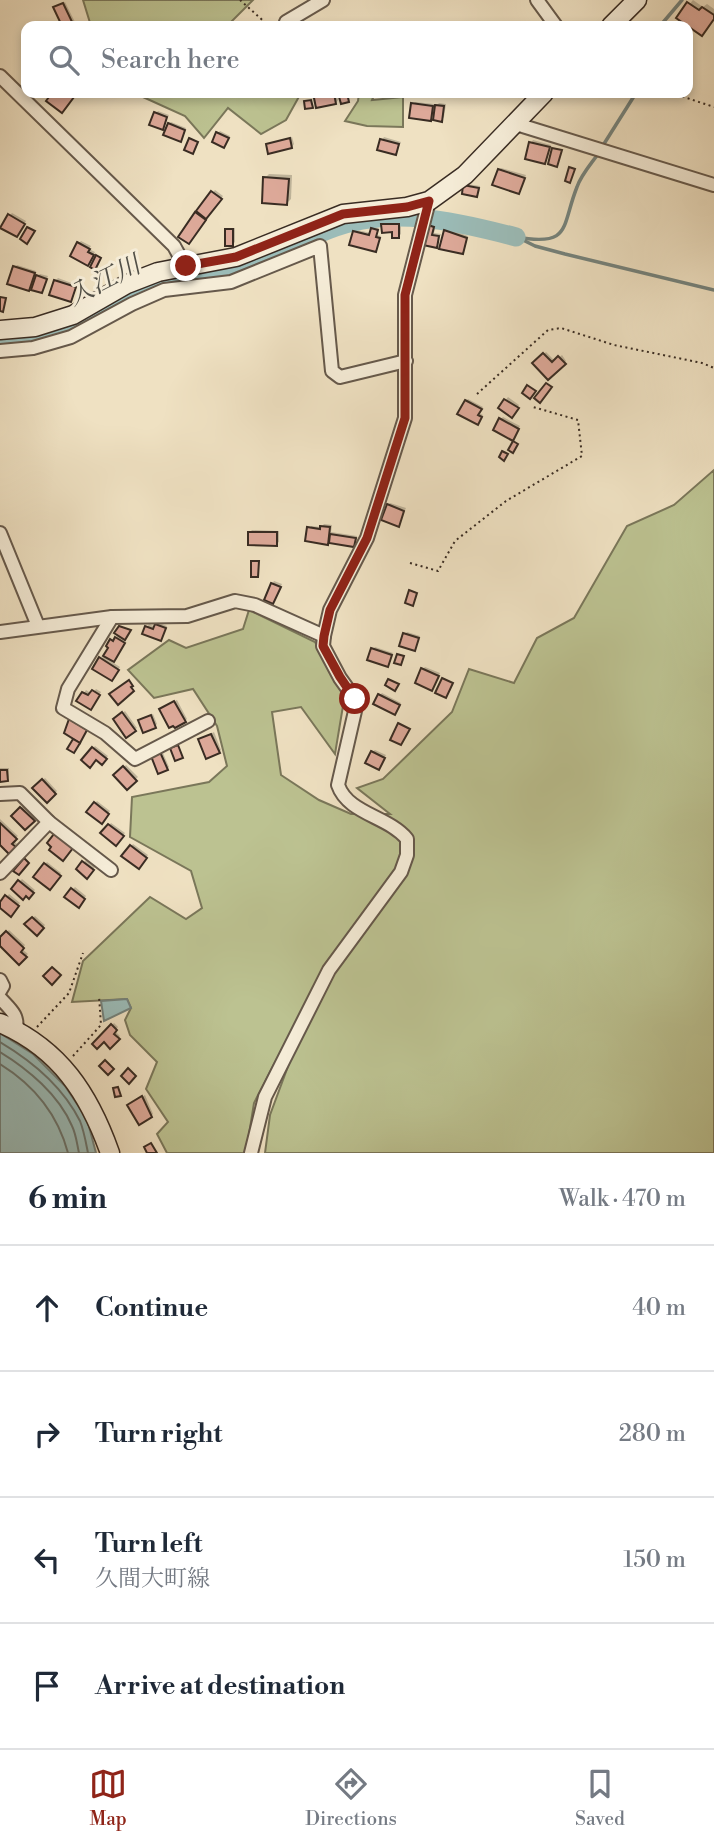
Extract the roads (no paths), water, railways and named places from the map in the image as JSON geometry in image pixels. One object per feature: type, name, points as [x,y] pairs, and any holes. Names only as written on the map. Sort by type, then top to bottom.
[{"type":"main road","points":[[616,21],[637,0]]},
{"type":"main road","points":[[0,330],[35,327],[74,314],[127,284],[158,272],[236,257],[343,214],[407,207],[425,212],[539,98]]},
{"type":"main road","points":[[8,1026],[32,1041],[62,1067],[81,1090],[97,1117],[110,1153]]},
{"type":"street","points":[[288,21],[323,0]]},
{"type":"street","points":[[537,0],[552,21]]},
{"type":"street","points":[[0,76],[21,97]]},
{"type":"street","points":[[23,98],[174,246],[186,266]]},
{"type":"street","points":[[513,123],[714,184]]},
{"type":"street","points":[[251,1153],[265,1097],[328,970],[401,872],[407,855],[407,839],[399,829],[350,803],[342,795],[338,785],[355,711],[355,699],[323,646],[330,610],[367,538],[405,418],[405,295],[425,212]]},
{"type":"street","points":[[0,351],[33,348],[71,337],[164,290],[231,282],[320,246],[332,371],[340,377],[405,361]]},
{"type":"street","points":[[0,533],[38,626]]},
{"type":"street","points":[[0,632],[112,617],[187,616],[235,601],[255,604],[324,636]]},
{"type":"street","points":[[112,617],[68,689],[63,708],[105,733],[135,759],[208,721]]},
{"type":"street","points":[[0,794],[20,793],[49,822],[111,870]]},
{"type":"street","points":[[0,873],[49,822]]},
{"type":"street","points":[[0,980],[3,986],[0,991]]},
{"type":"street","points":[[0,998],[18,1021],[8,1026]]},
{"type":"water","points":[[127,999],[131,1008],[104,1021],[101,1001]]},
{"type":"water","points":[[0,1033],[33,1054],[65,1086],[87,1119],[96,1153],[0,1153]]},
{"type":"waterway","points":[[664,21],[682,0]]},
{"type":"waterway","points":[[602,147],[633,98]]},
{"type":"waterway","points":[[516,237],[547,239],[562,231],[579,183],[598,154]]},
{"type":"waterway","name":"入江川","points":[[0,342],[56,333],[80,323],[132,291],[161,282],[251,264],[351,222],[375,218],[422,218],[516,237]]},
{"type":"waterway","points":[[521,239],[535,246],[565,254],[714,290]]}]
